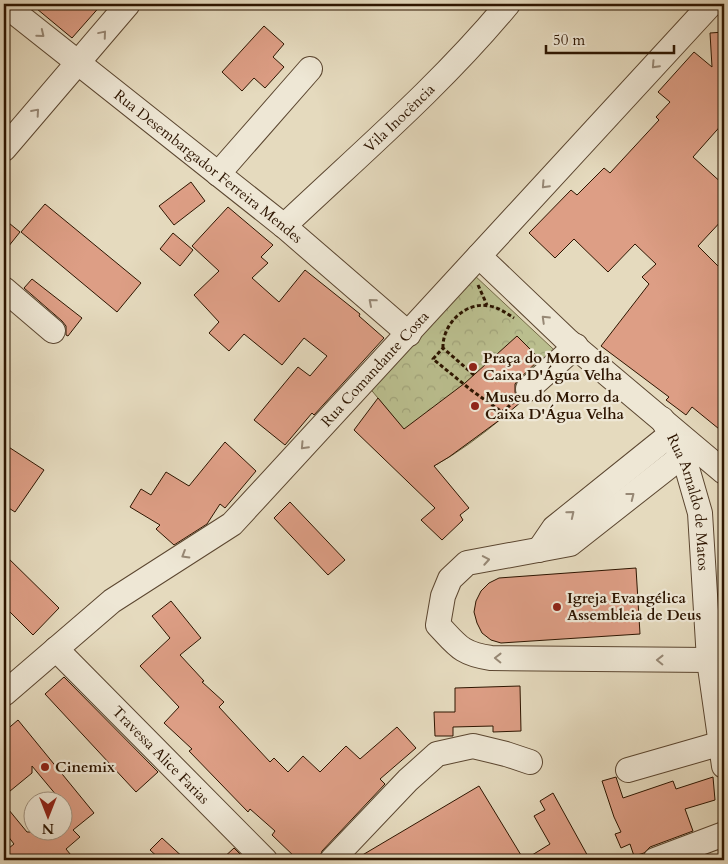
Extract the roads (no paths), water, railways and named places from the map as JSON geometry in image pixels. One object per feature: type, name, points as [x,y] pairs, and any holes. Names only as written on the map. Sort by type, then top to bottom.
[{"type":"street","name":"Rua Desembargador Ferreira Mendes","points":[[4,4],[284,226],[409,334]]},
{"type":"street","points":[[4,149],[128,4]]},
{"type":"street","name":"Vila Inocência","points":[[284,226],[444,75],[508,4]]},
{"type":"street","name":"Rua Comandante Costa","points":[[4,694],[112,601],[232,524],[711,4]]},
{"type":"street","points":[[218,174],[310,69]]},
{"type":"street","points":[[480,256],[666,427],[724,472]]},
{"type":"street","points":[[4,289],[54,331]]},
{"type":"street","points":[[528,389],[576,346]]},
{"type":"street","points":[[539,550],[554,528],[666,427]]},
{"type":"street","name":"Rua Arnaldo de Matos","points":[[666,427],[690,475],[700,513],[709,660],[723,755]]},
{"type":"street","points":[[682,456],[570,544],[467,563],[450,579],[444,596],[438,625],[459,647],[473,656],[491,658],[709,660]]},
{"type":"street","points":[[700,513],[702,500],[707,493],[713,488],[724,484]]},
{"type":"street","name":"Travessa Alice Farias","points":[[56,649],[265,860]]},
{"type":"street","points":[[332,860],[408,780],[437,754],[473,746],[530,762]]},
{"type":"street","points":[[628,770],[723,755]]},
{"type":"street","points":[[656,860],[724,834]]},
{"type":"place","name":"Praça do Morro da Caixa D'Água Velha","points":[[473,367]]},
{"type":"place","name":"Museu do Morro da Caixa D'Água Velha","points":[[475,406]]},
{"type":"place","name":"Igreja Evangélica Assembleia de Deus","points":[[557,607]]},
{"type":"place","name":"Cinemix","points":[[45,767]]}]
